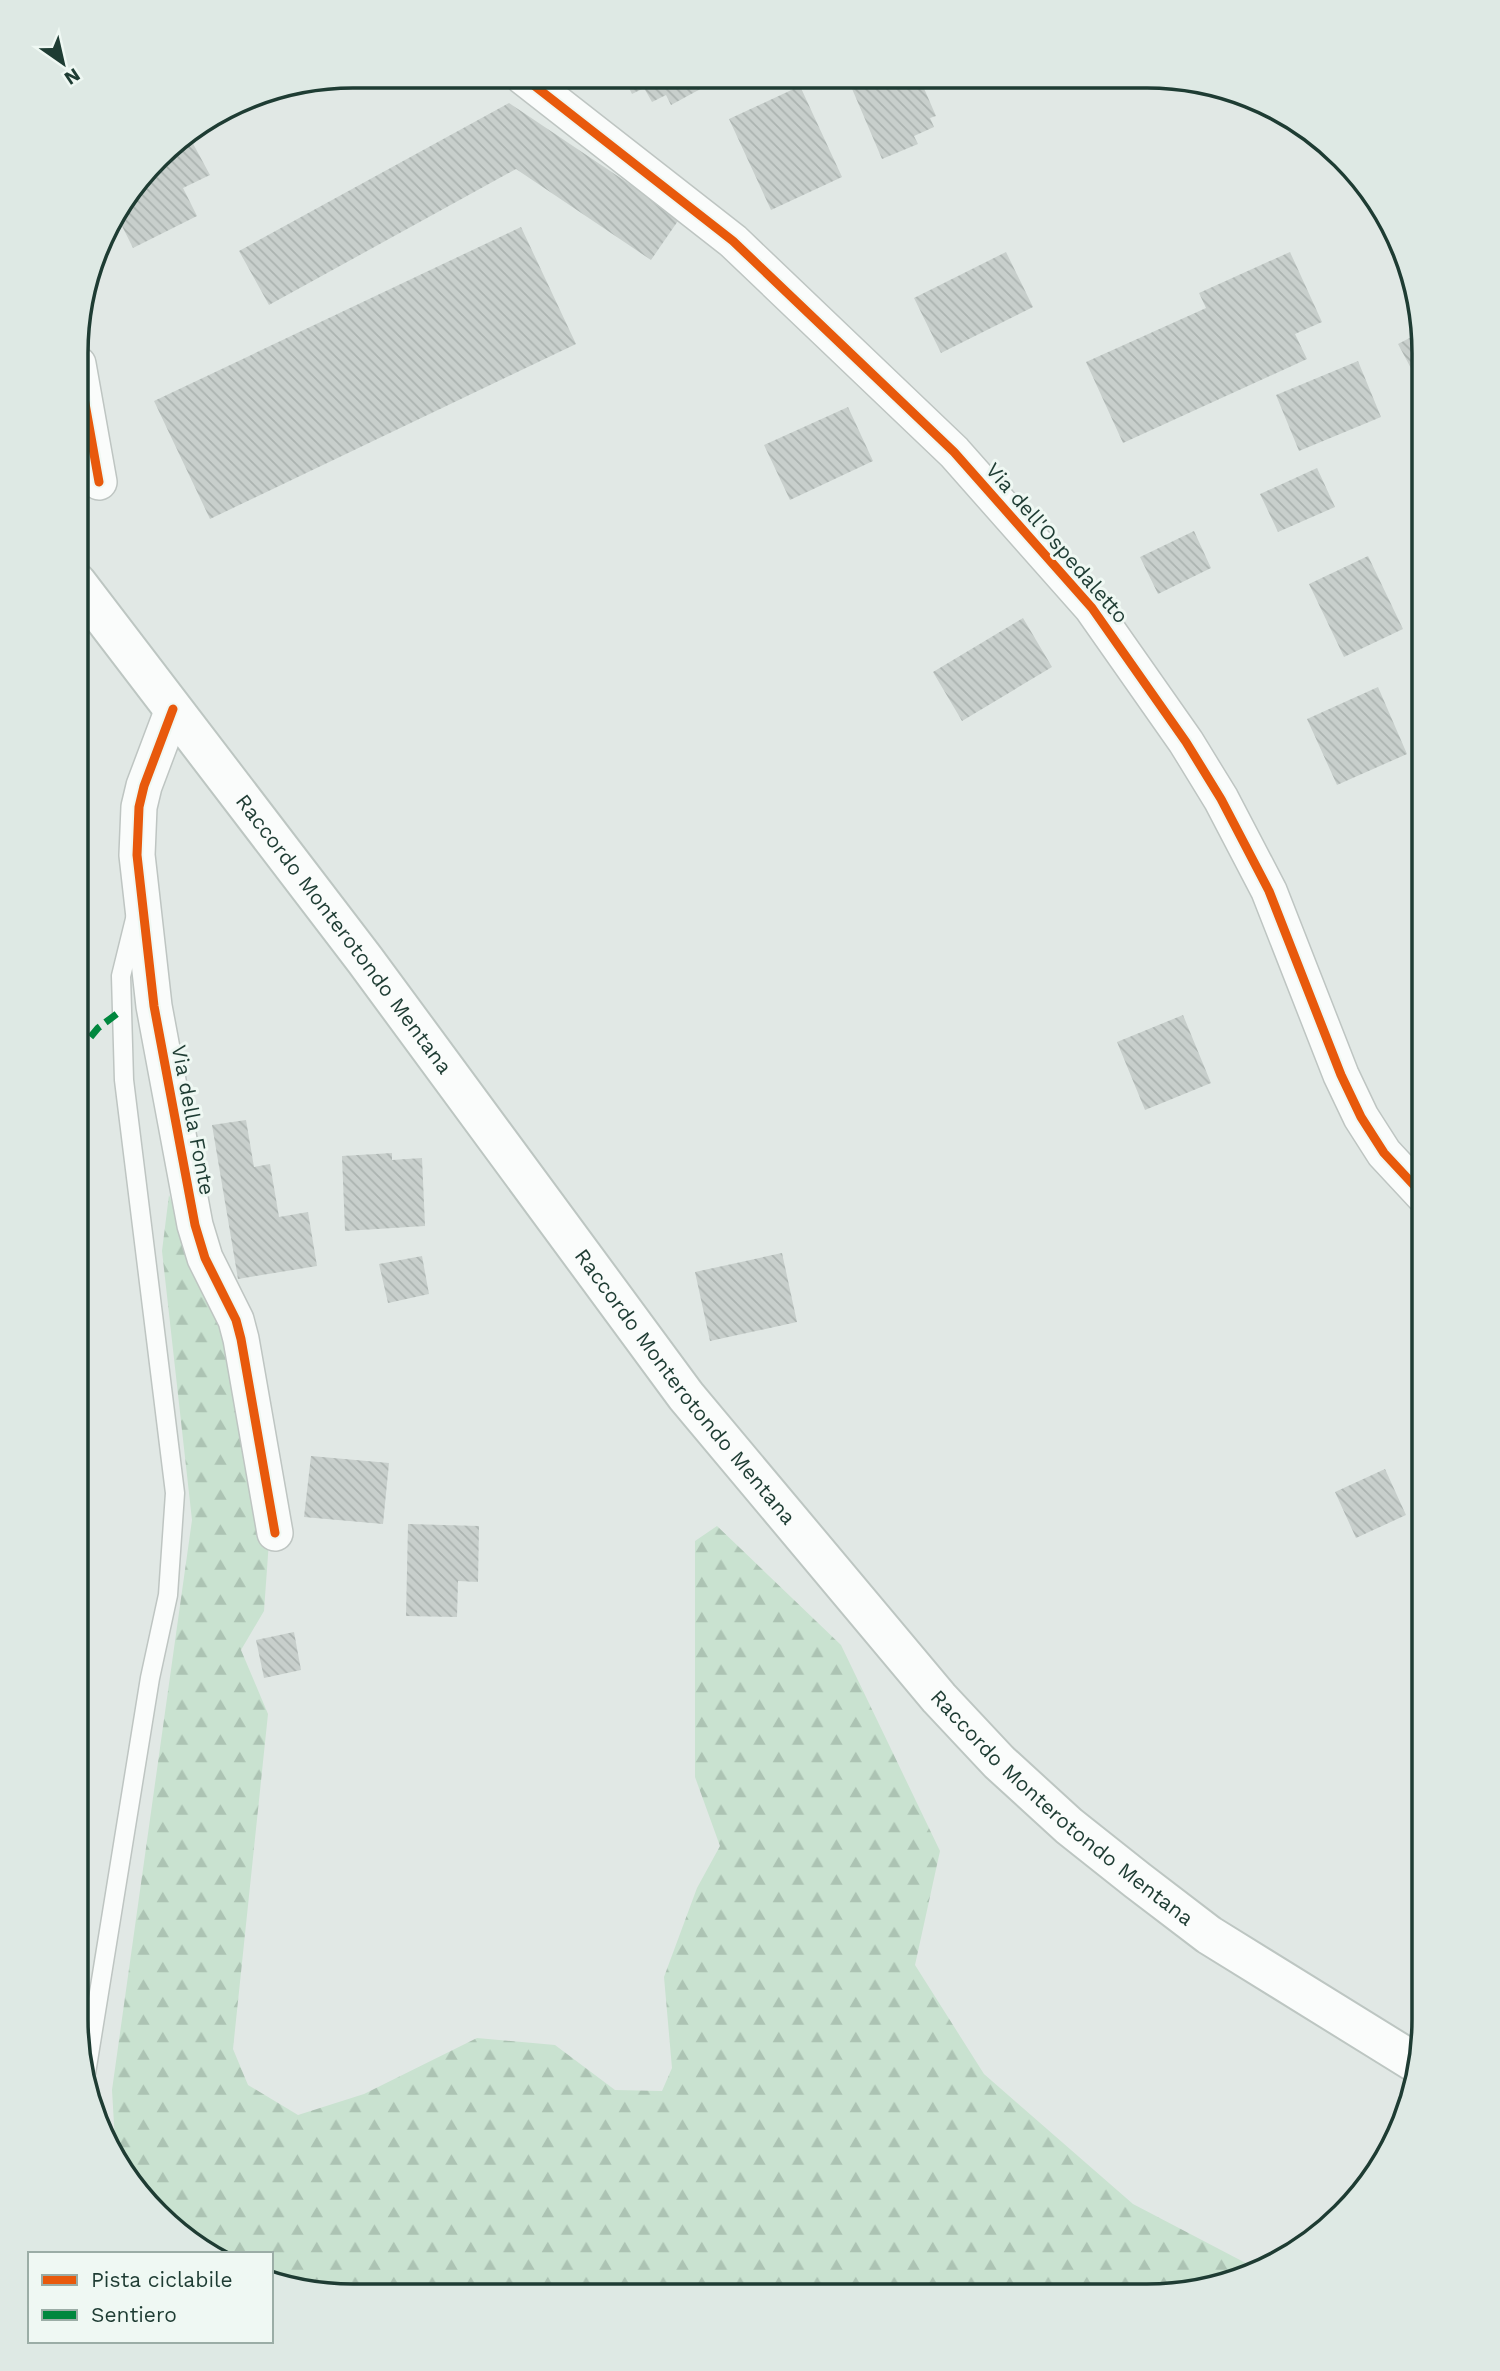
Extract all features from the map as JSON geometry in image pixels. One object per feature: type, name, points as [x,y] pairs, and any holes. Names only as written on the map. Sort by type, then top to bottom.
[{"type":"main road","name":"Raccordo Monterotondo Mentana","points":[[88,597],[365,960],[685,1396],[939,1698],[999,1762],[1069,1826],[1137,1880],[1209,1935],[1409,2059]]},
{"type":"street","name":"Via dell'Ospedaletto","points":[[537,88],[733,241],[954,452],[1020,523],[1092,608],[1171,720],[1221,799],[1269,891],[1341,1075],[1361,1117],[1384,1153],[1412,1183]]},
{"type":"street","points":[[88,420],[99,482]]},
{"type":"street","name":"Via della Fonte","points":[[173,709],[155,751],[139,807],[137,855],[154,1006],[195,1225],[212,1274],[236,1320],[275,1532]]},
{"type":"lane","points":[[90,2050],[150,1678],[168,1595],[175,1493],[124,1080],[121,976],[132,924],[142,902]]},
{"type":"green space","points":[[169,1195],[222,1333],[269,1541],[264,1611],[241,1650],[268,1714],[233,2049],[248,2085],[298,2115],[364,2094],[477,2038],[555,2045],[615,2090],[662,2091],[672,2068],[664,1977],[697,1888],[720,1846],[695,1777],[695,1541],[717,1526],[841,1645],[940,1851],[915,1965],[984,2074],[1133,2204],[1247,2264],[1199,2278],[1148,2284],[352,2284],[318,2281],[273,2271],[273,2252],[228,2252],[191,2229],[165,2206],[132,2166],[115,2136],[112,2090],[192,1520],[162,1251]]},
{"type":"building","points":[[629,88],[644,88],[632,94]]},
{"type":"building","points":[[644,88],[702,88],[671,105],[666,95],[652,102]]},
{"type":"building","points":[[801,88],[842,177],[771,210],[729,119]]},
{"type":"building","points":[[852,88],[924,88],[936,116],[930,118],[934,127],[914,136],[918,144],[882,159]]},
{"type":"building","points":[[509,103],[680,218],[651,260],[516,169],[269,305],[239,251]]},
{"type":"building","points":[[192,141],[210,175],[183,188],[197,216],[133,248],[121,224],[123,220],[153,178]]},
{"type":"building","points":[[521,227],[576,344],[210,519],[154,401]]},
{"type":"building","points":[[1006,252],[1033,307],[941,353],[914,298]]},
{"type":"building","points":[[1290,252],[1322,322],[1295,334],[1307,359],[1123,443],[1086,362],[1206,308],[1199,293]]},
{"type":"building","points":[[1412,337],[1412,370],[1398,344]]},
{"type":"building","points":[[1358,361],[1381,417],[1299,451],[1276,395]]},
{"type":"building","points":[[848,407],[873,461],[790,500],[764,445]]},
{"type":"building","points":[[1317,468],[1335,507],[1278,532],[1260,494]]},
{"type":"building","points":[[1194,531],[1211,568],[1158,594],[1140,557]]},
{"type":"building","points":[[1368,556],[1403,629],[1344,657],[1309,584]]},
{"type":"building","points":[[1023,618],[1052,667],[962,721],[933,672]]},
{"type":"building","points":[[1378,687],[1407,754],[1337,785],[1307,719]]},
{"type":"building","points":[[1183,1015],[1211,1083],[1145,1110],[1117,1042]]},
{"type":"building","points":[[246,1120],[254,1167],[270,1164],[279,1217],[308,1212],[317,1266],[238,1279],[212,1125]]},
{"type":"building","points":[[392,1153],[392,1160],[422,1158],[425,1226],[345,1231],[342,1156]]},
{"type":"building","points":[[782,1253],[797,1322],[710,1341],[695,1272]]},
{"type":"building","points":[[422,1256],[429,1294],[388,1303],[379,1264]]},
{"type":"building","points":[[311,1456],[389,1463],[383,1524],[304,1517]]},
{"type":"building","points":[[1385,1469],[1406,1515],[1356,1538],[1335,1492]]},
{"type":"building","points":[[408,1524],[479,1526],[478,1582],[458,1581],[457,1617],[406,1616]]},
{"type":"building","points":[[294,1632],[301,1670],[264,1678],[256,1640]]},
{"type":"marked path","points":[[88,1040],[98,1028],[122,1010]]},
{"type":"cycle path","points":[[537,88],[733,241],[954,452],[1092,608],[1186,742],[1221,799],[1269,891],[1341,1075],[1361,1117],[1384,1153],[1412,1183]]},
{"type":"cycle path","points":[[88,420],[99,482]]},
{"type":"cycle path","points":[[173,709],[144,786],[139,807],[137,855],[154,1006],[195,1225],[205,1258],[236,1320],[241,1339],[275,1533]]}]
